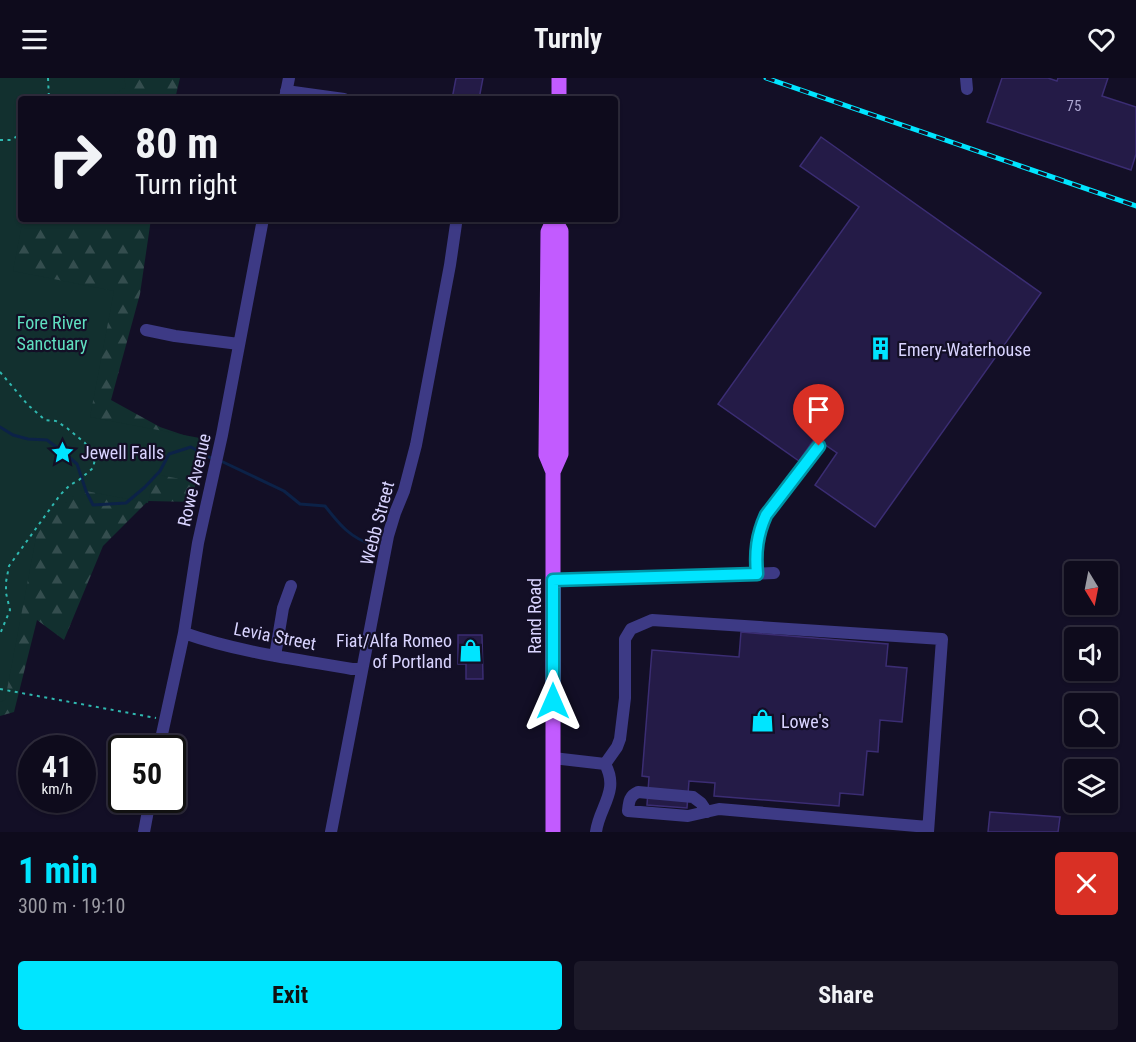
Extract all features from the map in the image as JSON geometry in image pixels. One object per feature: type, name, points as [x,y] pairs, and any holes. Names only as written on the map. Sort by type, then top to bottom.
[{"type":"main road","points":[[558,96],[559,78]]},
{"type":"main road","name":"Rand Road","points":[[553,832],[553,472],[561,454],[561,231],[556,222]]},
{"type":"street","points":[[286,95],[289,78]]},
{"type":"street","name":"Rowe Avenue","points":[[162,735],[184,633],[198,543],[222,435],[262,222]]},
{"type":"street","name":"Webb Street","points":[[331,832],[388,536],[416,445],[456,224]]},
{"type":"street","points":[[146,330],[239,344]]},
{"type":"street","points":[[757,574],[755,557],[757,542],[766,515],[819,446]]},
{"type":"street","points":[[553,580],[774,573]]},
{"type":"street","points":[[275,656],[283,608],[291,586]]},
{"type":"street","points":[[605,764],[620,739],[625,698],[625,639],[631,628],[640,624],[652,620],[942,639],[928,829],[719,809],[707,812],[688,816],[628,811],[629,800],[638,792],[693,797],[707,812]]},
{"type":"street","name":"Levia Street","points":[[184,633],[252,652],[362,669]]},
{"type":"street","points":[[553,758],[605,764]]},
{"type":"street","points":[[596,832],[606,806],[611,781],[605,764]]},
{"type":"street","points":[[144,832],[148,813]]},
{"type":"path","points":[[48,78],[49,96]]},
{"type":"path","points":[[0,140],[11,140],[18,136]]},
{"type":"path","points":[[0,372],[28,405],[45,420],[56,421],[85,443],[94,459],[93,468],[60,495],[9,566],[6,593],[10,610],[0,634]]},
{"type":"path","points":[[0,689],[165,720]]},
{"type":"green space","name":"Fore River Sanctuary","points":[[0,78],[180,78],[176,96],[18,96],[18,222],[151,222],[140,294],[111,400],[160,427],[198,440],[194,502],[148,501],[103,546],[64,640],[37,620],[14,712],[0,716]]},
{"type":"green space","name":"Fore River Sanctuary","points":[[0,78],[124,78],[126,87],[111,96],[18,96],[18,222],[22,222],[13,271],[114,291],[90,417],[205,439],[197,482],[154,474],[148,503],[81,490],[38,527],[5,700],[0,702]]},
{"type":"building","points":[[456,78],[483,78],[480,96],[453,96]]},
{"type":"building","points":[[1002,78],[1048,78],[1057,81],[1058,78],[1108,78],[1102,96],[1136,107],[1136,154],[1131,170],[987,122]]},
{"type":"building","name":"Emery-Waterhouse","points":[[821,137],[1041,293],[875,527],[815,485],[837,453],[815,438],[799,461],[718,404],[859,207],[800,166]]},
{"type":"building","name":"Lowe's","points":[[741,632],[888,644],[886,666],[907,668],[902,722],[880,720],[878,752],[867,751],[863,795],[840,793],[839,806],[714,796],[715,783],[689,781],[687,808],[647,805],[649,777],[642,776],[652,650],[739,657]]},
{"type":"building","name":"Fiat/Alfa Romeo of Portland","points":[[458,635],[482,635],[483,679],[466,679],[466,664],[458,664]]},
{"type":"building","points":[[990,812],[1060,817],[1058,832],[988,832]]},
{"type":"waterway","points":[[0,427],[13,435],[47,440],[63,452],[77,464],[93,505],[126,503],[160,471],[169,454],[191,447],[211,458]]},
{"type":"waterway","points":[[223,462],[284,491],[300,504],[325,506],[352,535],[374,545]]},
{"type":"railway","points":[[766,78],[1136,206]]},
{"type":"place","name":"Emery-Waterhouse","points":[[880,349]]},
{"type":"place","name":"Jewell Falls","points":[[63,452]]},
{"type":"place","name":"Fiat/Alfa Romeo of Portland","points":[[470,650]]},
{"type":"place","name":"Lowe's","points":[[763,721]]},
{"type":"route","points":[[553,701],[553,580],[757,574],[755,557],[757,542],[766,515],[819,446]]}]
